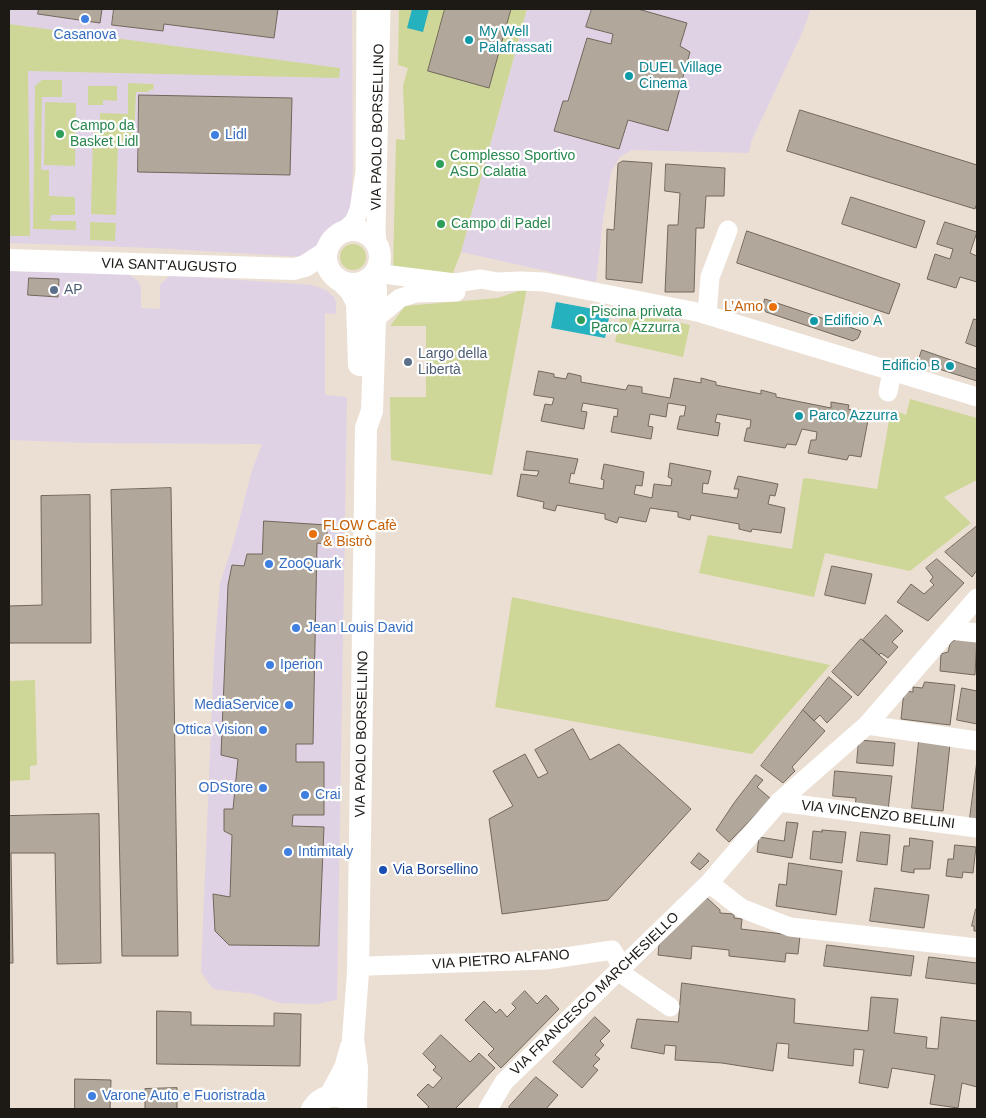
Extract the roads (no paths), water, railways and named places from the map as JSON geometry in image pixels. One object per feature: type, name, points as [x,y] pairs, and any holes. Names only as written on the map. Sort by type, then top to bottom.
[{"type":"main road","points":[[360,230],[373,239],[377,245],[380,259],[374,274],[360,284],[343,283],[331,274],[327,268],[325,253],[327,248],[333,237],[344,231],[360,230]]},
{"type":"main road","name":"VIA SANT'AUGUSTO","points":[[9,260],[294,270],[305,266],[325,253]]},
{"type":"main road","name":"VIA PAOLO BORSELLINO","points":[[330,1096],[345,1068],[353,1039],[358,972],[366,428],[372,411],[376,289],[374,274]]},
{"type":"main road","name":"VIA PAOLO BORSELLINO","points":[[343,283],[351,291],[357,303],[359,411],[366,428]]},
{"type":"main road","name":"VIA PAOLO BORSELLINO","points":[[353,1039],[357,1068],[356,1109]]},
{"type":"main road","points":[[312,1109],[322,1098],[330,1096],[345,1098],[356,1109]]},
{"type":"street","name":"VIA PAOLO BORSELLINO","points":[[344,231],[354,222],[359,210],[365,172],[366,9]]},
{"type":"street","name":"VIA PAOLO BORSELLINO","points":[[377,245],[381,9]]},
{"type":"street","points":[[707,315],[710,277],[728,230]]},
{"type":"street","points":[[374,274],[455,283],[481,279],[497,282],[544,282],[707,315],[977,397]]},
{"type":"street","points":[[375,318],[400,298],[416,293],[485,290],[497,282]]},
{"type":"street","points":[[888,392],[892,372]]},
{"type":"street","name":"VIA FRANCESCO MARCHESIELLO","points":[[489,1109],[504,1082],[622,972],[709,883],[779,802],[866,725],[977,598]]},
{"type":"street","points":[[950,630],[977,633]]},
{"type":"street","points":[[866,725],[977,740]]},
{"type":"street","name":"VIA VINCENZO BELLINI","points":[[779,802],[977,828]]},
{"type":"street","points":[[709,883],[741,908],[790,927],[977,948]]},
{"type":"street","name":"VIA PIETRO ALFANO","points":[[369,966],[546,960],[612,950],[622,972]]},
{"type":"street","points":[[622,972],[670,1007]]},
{"type":"water","points":[[412,9],[429,9],[423,32],[407,28]]},
{"type":"water","name":"Piscina privata Parco Azzurra","points":[[556,302],[610,312],[605,338],[551,328]]},
{"type":"place","name":"Casanova","points":[[85,19]]},
{"type":"place","name":"My Well Palafrassati","points":[[469,40]]},
{"type":"place","name":"DUEL Village Cinema","points":[[629,76]]},
{"type":"place","name":"Campo da Basket Lidl","points":[[60,134]]},
{"type":"place","name":"Lidl","points":[[215,135]]},
{"type":"place","name":"Complesso Sportivo ASD Calatia","points":[[440,164]]},
{"type":"place","name":"Campo di Padel","points":[[441,224]]},
{"type":"place","name":"AP","points":[[54,290]]},
{"type":"place","name":"L’Amo","points":[[773,307]]},
{"type":"place","name":"Piscina privata Parco Azzurra","points":[[581,320]]},
{"type":"place","name":"Edificio A","points":[[814,321]]},
{"type":"place","name":"Largo della Libertà","points":[[408,362]]},
{"type":"place","name":"Edificio B","points":[[950,366]]},
{"type":"place","name":"Parco Azzurra","points":[[799,416]]},
{"type":"place","name":"FLOW Cafè & Bistrò","points":[[313,534]]},
{"type":"place","name":"ZooQuark","points":[[269,564]]},
{"type":"place","name":"Jean Louis David","points":[[296,628]]},
{"type":"place","name":"Iperion","points":[[270,665]]},
{"type":"place","name":"MediaService","points":[[289,705]]},
{"type":"place","name":"Ottica Vision","points":[[263,730]]},
{"type":"place","name":"ODStore","points":[[263,788]]},
{"type":"place","name":"Crai","points":[[305,795]]},
{"type":"place","name":"Intimitaly","points":[[288,852]]},
{"type":"place","name":"Via Borsellino","points":[[383,870]]},
{"type":"place","name":"Varone Auto e Fuoristrada","points":[[92,1096]]}]
